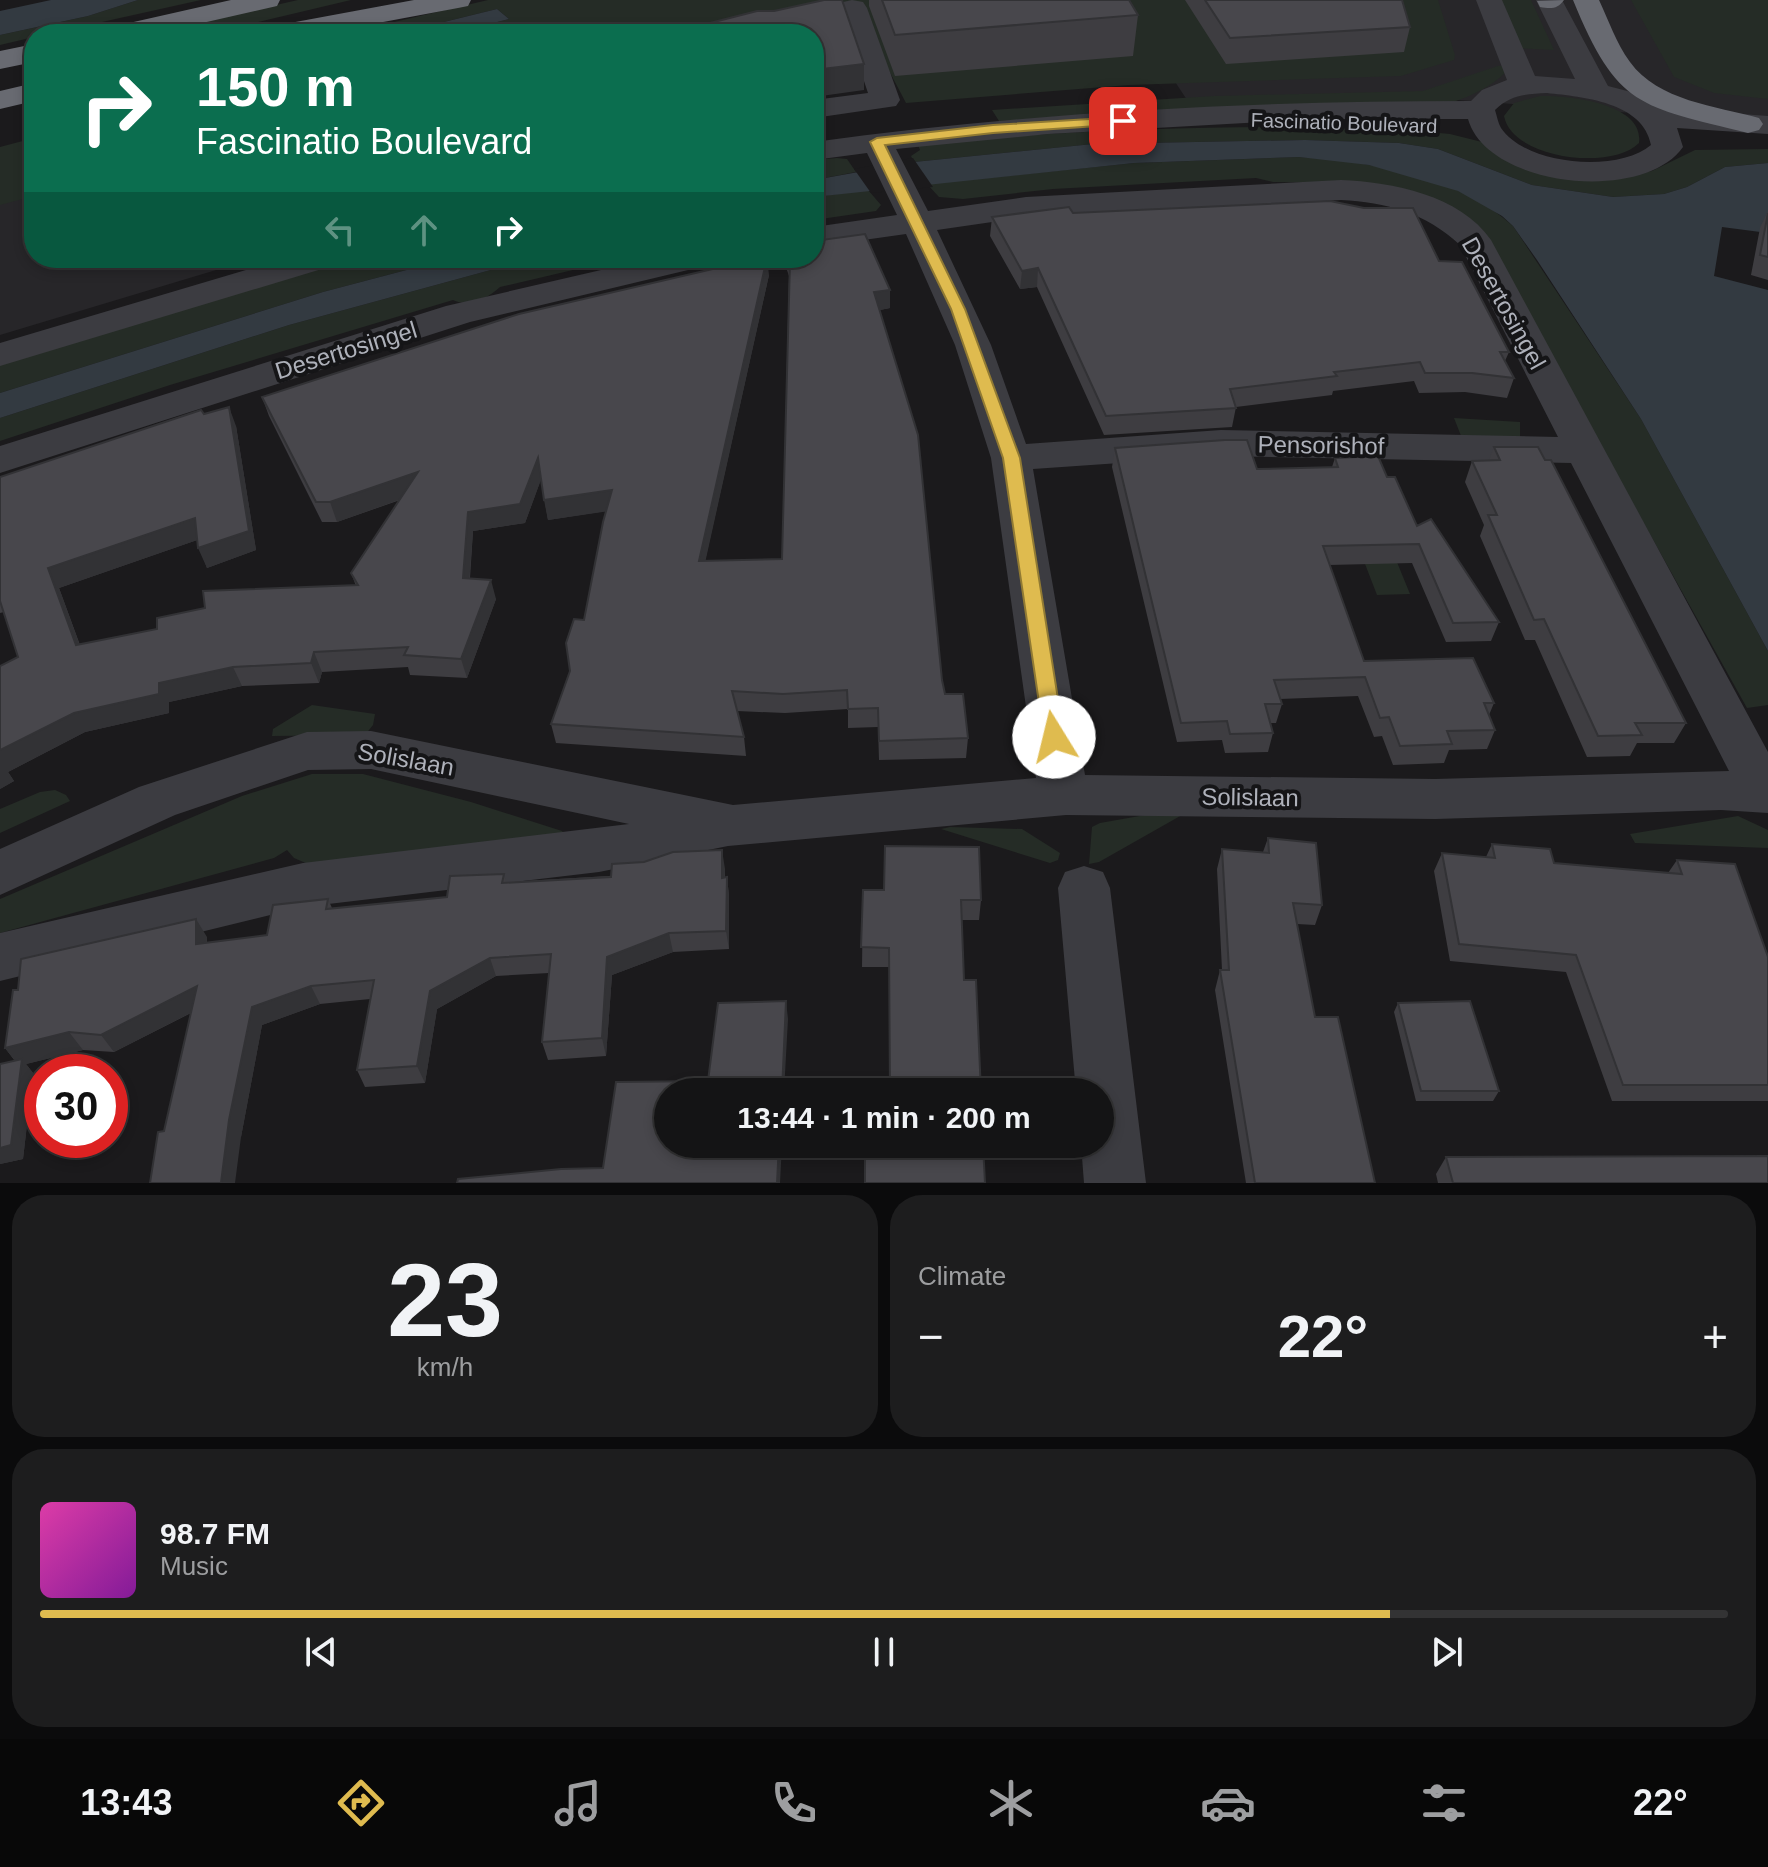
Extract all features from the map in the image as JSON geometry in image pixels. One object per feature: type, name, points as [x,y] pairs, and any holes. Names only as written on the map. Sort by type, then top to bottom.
[{"type":"highway","points":[[161,24],[267,0]]},
{"type":"highway","points":[[322,24],[421,0]]},
{"type":"highway","points":[[332,24],[458,0]]},
{"type":"highway","points":[[1586,0],[1629,79],[1649,93],[1678,105],[1761,131]]},
{"type":"highway","points":[[0,60],[24,55]]},
{"type":"highway","points":[[0,100],[24,94]]},
{"type":"street","points":[[1489,0],[1524,85]]},
{"type":"street","points":[[1550,0],[1596,91]]},
{"type":"street","points":[[783,24],[853,8],[885,100],[824,108]]},
{"type":"street","points":[[1667,147],[1667,137],[1653,117],[1638,107],[1596,91],[1547,84],[1524,85],[1494,94],[1482,120],[1495,141],[1519,155],[1573,170],[1617,172],[1651,163],[1667,147],[1761,131]]},
{"type":"street","points":[[1653,117],[1761,131]]},
{"type":"street","name":"Fascinatio Boulevard","points":[[824,151],[881,151],[993,129],[1203,118],[1482,120]]},
{"type":"street","points":[[881,151],[946,281],[973,345],[1011,458],[1058,768],[1066,795]]},
{"type":"street","name":"Desertosingel","points":[[824,234],[912,212],[1341,190],[1391,196],[1464,229],[1474,240],[1766,792]]},
{"type":"street","points":[[0,355],[290,268]]},
{"type":"street","name":"Desertosingel","points":[[0,460],[459,314],[654,268]]},
{"type":"street","name":"Pensorishof","points":[[1011,458],[1221,443],[1583,450]]},
{"type":"street","name":"Solislaan","points":[[0,873],[157,801],[307,751],[331,749],[371,750],[733,826]]},
{"type":"street","name":"Solislaan","points":[[0,957],[303,885],[599,851],[733,826],[1066,795],[1435,799],[1766,792]]},
{"type":"street","points":[[1084,888],[1115,1183]]},
{"type":"shaded area","points":[[51,0],[138,0],[51,24],[24,24],[24,30],[0,35],[0,11]]},
{"type":"shaded area","points":[[138,0],[201,0],[93,24],[51,24]]},
{"type":"shaded area","points":[[298,0],[351,0],[250,24],[194,24]]},
{"type":"shaded area","points":[[488,0],[1438,0],[1455,55],[1454,60],[1401,76],[1129,85],[906,103],[854,4],[759,24],[489,24],[509,19],[497,9],[436,24],[386,24]]},
{"type":"shaded area","points":[[1121,0],[1768,0],[1768,123],[1430,98],[1193,109]]},
{"type":"shaded area","points":[[1498,0],[1531,0],[1554,50],[1517,48]]},
{"type":"shaded area","points":[[1631,0],[1768,0],[1768,99],[1714,93],[1674,77]]},
{"type":"shaded area","points":[[497,9],[509,19],[489,24],[436,24]]},
{"type":"shaded area","points":[[24,30],[24,39],[0,45],[0,35]]},
{"type":"shaded area","points":[[1505,66],[1506,72],[1481,90],[1453,102],[999,121],[992,110],[1214,96],[1423,91]]},
{"type":"shaded area","points":[[1540,96],[1585,100],[1617,110],[1638,129],[1639,143],[1626,152],[1608,157],[1564,156],[1543,151],[1511,131],[1504,116],[1514,103]]},
{"type":"shaded area","points":[[1287,127],[1450,134],[1622,177],[1652,171],[1695,150],[1768,149],[1768,163],[1725,167],[1687,187],[1664,194],[1613,197],[1532,185],[1438,149],[1399,143],[1305,140],[1093,144],[914,162],[911,156],[920,150],[918,145],[1010,137],[1148,129]]},
{"type":"shaded area","points":[[1305,140],[1399,143],[1438,149],[1532,185],[1613,197],[1664,194],[1687,187],[1725,167],[1768,163],[1768,233],[1722,227],[1714,276],[1768,290],[1768,651],[1641,419],[1537,260],[1502,216],[1458,191],[1369,165],[1299,157],[1134,163],[824,196],[824,178],[914,162],[1093,144]]},
{"type":"shaded area","points":[[24,141],[24,199],[0,205],[0,147]]},
{"type":"shaded area","points":[[1299,157],[1384,168],[1440,183],[1466,194],[1513,226],[1641,419],[1768,651],[1768,705],[1747,708],[1485,239],[1368,183],[1273,182],[1256,178],[1053,189],[963,199],[939,197],[927,184],[1134,163]]},
{"type":"shaded area","points":[[824,159],[847,159],[856,172],[824,178]]},
{"type":"shaded area","points":[[24,170],[24,268],[223,268],[0,335],[0,176]]},
{"type":"shaded area","points":[[868,190],[881,205],[876,211],[824,219],[824,196]]},
{"type":"shaded area","points":[[322,268],[414,268],[323,292],[0,393],[0,364]]},
{"type":"shaded area","points":[[414,268],[498,268],[289,325],[0,418],[0,393],[323,292]]},
{"type":"shaded area","points":[[498,268],[581,268],[500,287],[472,302],[453,300],[170,385],[0,441],[0,418],[289,325]]},
{"type":"shaded area","points":[[1454,418],[1520,422],[1520,449],[1465,446]]},
{"type":"shaded area","points":[[1392,550],[1410,594],[1377,595],[1360,551]]},
{"type":"shaded area","points":[[312,705],[375,714],[373,725],[365,735],[272,736],[273,729]]},
{"type":"shaded area","points":[[312,774],[363,774],[471,802],[562,831],[567,837],[308,864],[294,858],[287,850],[274,858],[0,933],[0,899],[242,796]]},
{"type":"shaded area","points":[[55,790],[66,795],[70,801],[0,833],[0,809],[40,792]]},
{"type":"shaded area","points":[[1179,809],[1189,811],[1099,862],[1089,864],[1092,827]]},
{"type":"shaded area","points":[[1738,816],[1768,830],[1768,848],[1635,843],[1630,834]]},
{"type":"shaded area","points":[[941,829],[1022,829],[1060,853],[1058,860],[1050,863]]},
{"type":"pier","points":[[913,158],[933,187],[871,193],[854,169]]},
{"type":"building","points":[[824,0],[842,0],[864,64],[824,69],[824,24],[706,24],[757,11],[774,11]]},
{"type":"building","points":[[882,0],[1129,0],[1138,15],[895,35]]},
{"type":"building","points":[[1205,0],[1402,0],[1410,27],[1230,38]]},
{"type":"building","points":[[1330,201],[1364,208],[1413,208],[1439,261],[1462,262],[1509,352],[1500,352],[1514,378],[1472,373],[1425,373],[1420,362],[1230,389],[1236,408],[1106,416],[1038,268],[1022,271],[992,217],[1069,207],[1073,213]]},
{"type":"building","points":[[1768,213],[1768,257],[1760,255]]},
{"type":"building","points":[[865,234],[890,290],[874,292],[918,435],[942,680],[945,694],[963,694],[968,738],[879,741],[878,708],[848,709],[847,690],[783,694],[732,691],[744,737],[551,724],[570,671],[566,643],[574,619],[584,620],[612,490],[544,500],[538,458],[520,504],[468,512],[463,578],[491,580],[461,659],[404,655],[408,647],[314,652],[311,663],[233,667],[159,683],[159,694],[74,713],[0,750],[0,666],[18,657],[0,601],[0,477],[201,410],[204,414],[229,407],[249,531],[198,548],[195,518],[48,568],[76,645],[157,629],[157,618],[205,608],[203,591],[358,585],[351,573],[418,472],[330,502],[316,502],[262,397],[519,314],[717,268],[765,268],[699,561],[782,559],[790,268],[824,268],[824,240]]},
{"type":"building","points":[[1247,440],[1257,469],[1338,467],[1335,458],[1378,456],[1387,477],[1395,477],[1417,526],[1431,519],[1499,622],[1453,623],[1419,544],[1323,546],[1364,661],[1473,658],[1494,703],[1484,703],[1495,730],[1447,731],[1452,744],[1400,746],[1389,717],[1380,718],[1365,677],[1274,680],[1282,704],[1265,704],[1273,733],[1230,734],[1227,721],[1181,723],[1115,448]]},
{"type":"building","points":[[1494,447],[1538,447],[1545,460],[1551,460],[1686,723],[1635,723],[1642,735],[1598,736],[1544,619],[1534,620],[1488,515],[1497,515],[1472,461],[1500,460]]},
{"type":"building","points":[[1268,838],[1316,843],[1322,905],[1293,903],[1315,1017],[1338,1017],[1375,1183],[1255,1183],[1220,970],[1229,970],[1222,849],[1269,853]]},
{"type":"building","points":[[1492,844],[1550,849],[1554,863],[1682,874],[1677,860],[1735,864],[1768,957],[1768,1085],[1623,1085],[1576,955],[1459,944],[1442,853],[1495,858]]},
{"type":"building","points":[[885,846],[979,847],[981,900],[961,900],[964,980],[976,980],[980,1078],[890,1078],[889,948],[861,947],[863,890],[884,890]]},
{"type":"building","points":[[722,850],[722,878],[727,877],[726,931],[669,933],[607,957],[602,1038],[542,1042],[551,954],[490,958],[430,991],[417,1066],[357,1070],[374,980],[311,986],[252,1007],[229,1120],[221,1183],[150,1183],[158,1132],[164,1131],[197,986],[101,1035],[69,1032],[5,1048],[13,990],[18,990],[21,959],[196,919],[196,944],[267,935],[273,905],[328,899],[326,909],[447,897],[450,876],[504,874],[502,883],[611,877],[612,864],[644,862],[673,852]]},
{"type":"building","points":[[786,1001],[783,1078],[708,1078],[718,1003]]},
{"type":"building","points":[[1470,1001],[1499,1091],[1421,1091],[1398,1003]]},
{"type":"building","points":[[22,1059],[11,1145],[0,1148],[0,1064]]},
{"type":"building","points":[[616,1082],[654,1082],[654,1158],[778,1158],[777,1183],[457,1183],[458,1179],[603,1168]]},
{"type":"building","points":[[1768,1156],[1768,1183],[1453,1183],[1446,1157]]},
{"type":"building","points":[[865,1158],[984,1158],[985,1183],[865,1183]]},
{"type":"route","points":[[1054,737],[1011,458],[1000,420],[946,281],[877,142],[993,129],[1123,121]]}]
